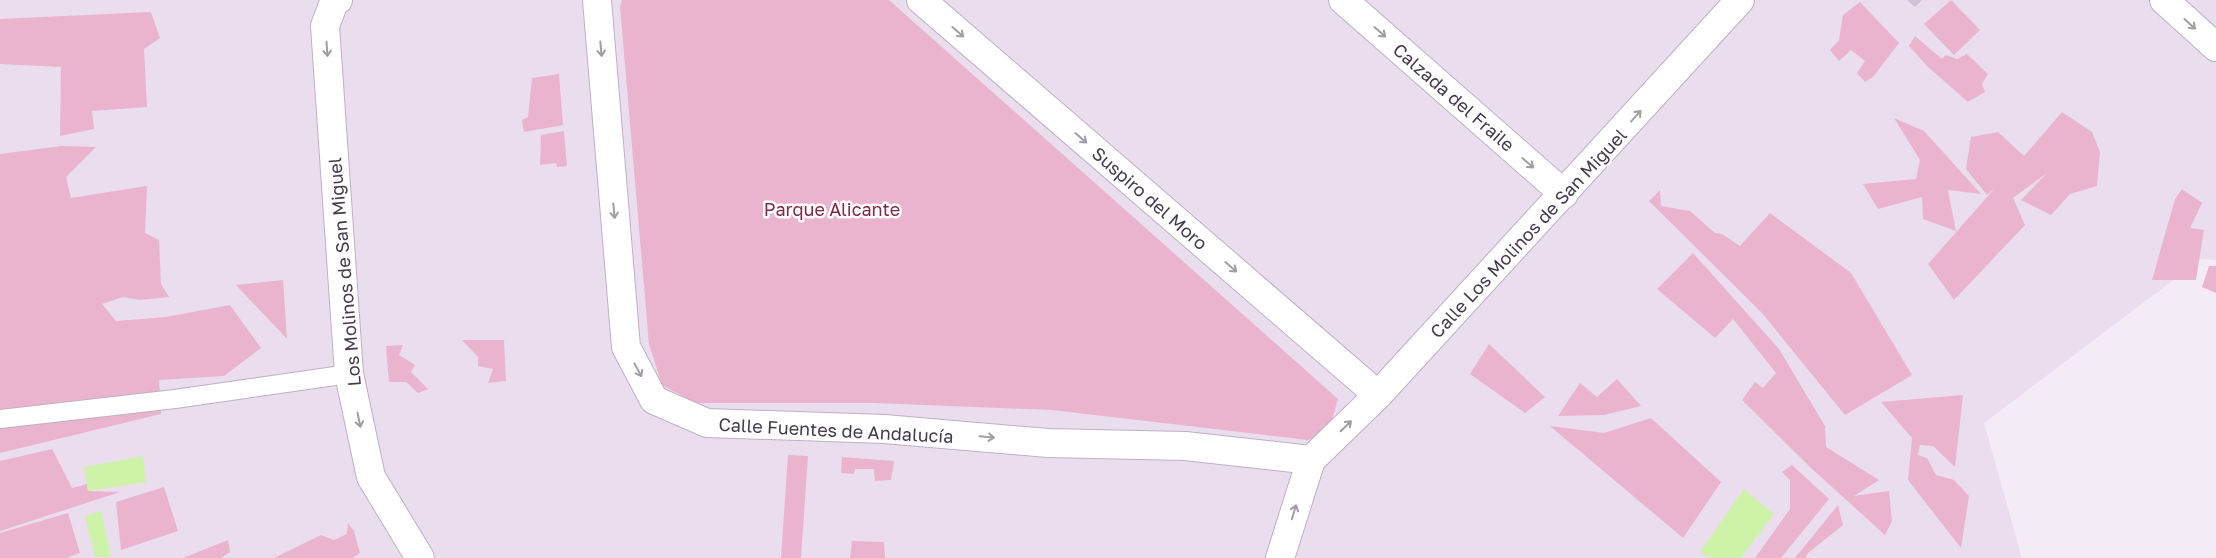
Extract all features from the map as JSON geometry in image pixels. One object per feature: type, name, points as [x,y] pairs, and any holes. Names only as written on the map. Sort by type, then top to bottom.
[{"type":"street","name":"Calle Fuentes de Andalucía","points":[[597,0],[626,347],[654,400],[706,424],[884,429],[1048,443],[1185,446],[1311,460]]},
{"type":"street","name":"Suspiro del Moro","points":[[922,0],[1378,395]]},
{"type":"street","name":"Calzada del Fraile","points":[[1343,0],[1564,194]]},
{"type":"street","name":"Calle Los Molinos de San Miguel","points":[[1311,460],[1378,395],[1740,0]]},
{"type":"street","points":[[2164,0],[2216,47]]},
{"type":"street","name":"Los Molinos de San Miguel","points":[[335,1],[326,26],[349,374],[371,477],[420,558]]},
{"type":"street","points":[[1280,558],[1311,460]]},
{"type":"lane","points":[[0,419],[175,399],[349,374]]},
{"type":"shaded area","points":[[0,0],[2216,0],[2216,260],[2201,259],[1984,423],[2022,558],[0,558]]},
{"type":"shaded area","points":[[143,456],[146,482],[88,491],[84,467]]},
{"type":"shaded area","points":[[1744,489],[1774,514],[1741,558],[1711,558],[1700,552]]},
{"type":"shaded area","points":[[101,511],[111,557],[95,557],[85,516]]},
{"type":"green space","name":"Parque Alicante","points":[[622,0],[889,0],[1338,399],[1329,430],[1308,440],[1052,410],[874,403],[696,403],[662,385],[649,344],[620,7]]},
{"type":"green space","points":[[1951,0],[1980,30],[1954,55],[1924,24]]},
{"type":"green space","points":[[1860,2],[1899,43],[1873,77],[1865,82],[1857,73],[1865,61],[1851,50],[1839,61],[1830,50],[1839,40],[1843,15]]},
{"type":"green space","points":[[151,12],[160,38],[144,49],[147,107],[92,111],[94,129],[60,136],[61,67],[0,64],[0,19]]},
{"type":"green space","points":[[1915,36],[1942,59],[1946,55],[1957,59],[1967,54],[1988,74],[1982,84],[1985,92],[1968,102],[1928,67],[1909,46]]},
{"type":"green space","points":[[559,74],[563,125],[524,132],[522,120],[528,117],[532,78]]},
{"type":"green space","points":[[2062,112],[2092,132],[2100,152],[2097,186],[2070,194],[2051,215],[2021,200],[2047,173],[2013,198],[2025,225],[1954,300],[1928,264],[1995,188],[1987,195],[1966,169],[1971,137],[1998,132],[2024,156]]},
{"type":"green space","points":[[1894,118],[1924,131],[1981,194],[1948,190],[1956,231],[1923,219],[1922,197],[1878,209],[1863,184],[1916,179],[1920,160]]},
{"type":"green space","points":[[564,131],[567,166],[557,167],[556,163],[540,165],[541,135]]},
{"type":"green space","points":[[61,146],[96,147],[66,177],[71,198],[147,186],[145,233],[159,240],[161,284],[169,297],[139,300],[123,297],[102,304],[116,321],[166,317],[230,305],[261,348],[224,376],[159,380],[161,414],[0,453],[0,154]]},
{"type":"green space","points":[[2182,189],[2202,203],[2190,228],[2204,230],[2196,280],[2152,280],[2175,199]]},
{"type":"green space","points":[[1660,190],[1661,206],[1690,211],[1715,233],[1722,234],[1740,246],[1770,213],[1851,273],[1912,375],[1845,415],[1762,313],[1649,201]]},
{"type":"green space","points":[[1693,253],[1779,349],[1825,426],[1826,447],[1879,480],[1854,496],[1889,491],[1892,521],[1885,535],[1811,468],[1742,400],[1755,382],[1763,388],[1776,373],[1733,319],[1715,338],[1657,289]]},
{"type":"green space","points":[[2209,266],[2216,266],[2216,293],[2202,287]]},
{"type":"green space","points":[[283,280],[287,339],[236,285]]},
{"type":"green space","points":[[462,340],[504,340],[506,381],[488,383],[493,369],[478,366],[478,357]]},
{"type":"green space","points":[[1489,344],[1545,397],[1525,413],[1470,374]]},
{"type":"green space","points":[[403,345],[399,355],[415,365],[411,372],[428,389],[418,393],[406,382],[389,382],[386,346]]},
{"type":"green space","points":[[1617,379],[1641,406],[1604,415],[1558,416],[1580,383],[1597,397]]},
{"type":"green space","points":[[1963,395],[1955,467],[1933,446],[1920,445],[1918,455],[1927,458],[1936,475],[1954,480],[1969,496],[1961,548],[1908,480],[1912,438],[1881,402]]},
{"type":"green space","points":[[1651,418],[1721,482],[1683,538],[1550,426],[1604,433]]},
{"type":"green space","points":[[52,449],[72,488],[87,484],[88,491],[120,492],[0,531],[0,461]]},
{"type":"green space","points":[[788,455],[808,456],[801,558],[781,558]]},
{"type":"green space","points":[[842,457],[894,461],[891,480],[875,481],[874,469],[855,469],[854,474],[841,473]]},
{"type":"green space","points":[[1792,465],[1829,499],[1781,558],[1755,558],[1790,509],[1790,480],[1782,472]]},
{"type":"green space","points":[[164,487],[178,531],[121,550],[116,502]]},
{"type":"green space","points":[[1838,505],[1843,525],[1808,553],[1806,558],[1795,558]]},
{"type":"green space","points":[[68,513],[80,553],[66,558],[0,558],[0,533]]},
{"type":"green space","points":[[348,523],[354,531],[360,553],[352,558],[274,558],[321,535],[334,540],[347,534]]},
{"type":"green space","points":[[228,540],[230,552],[221,558],[183,558]]},
{"type":"green space","points":[[852,541],[884,542],[885,558],[850,558]]},
{"type":"building","points":[[1907,0],[1922,0],[1915,7]]}]
